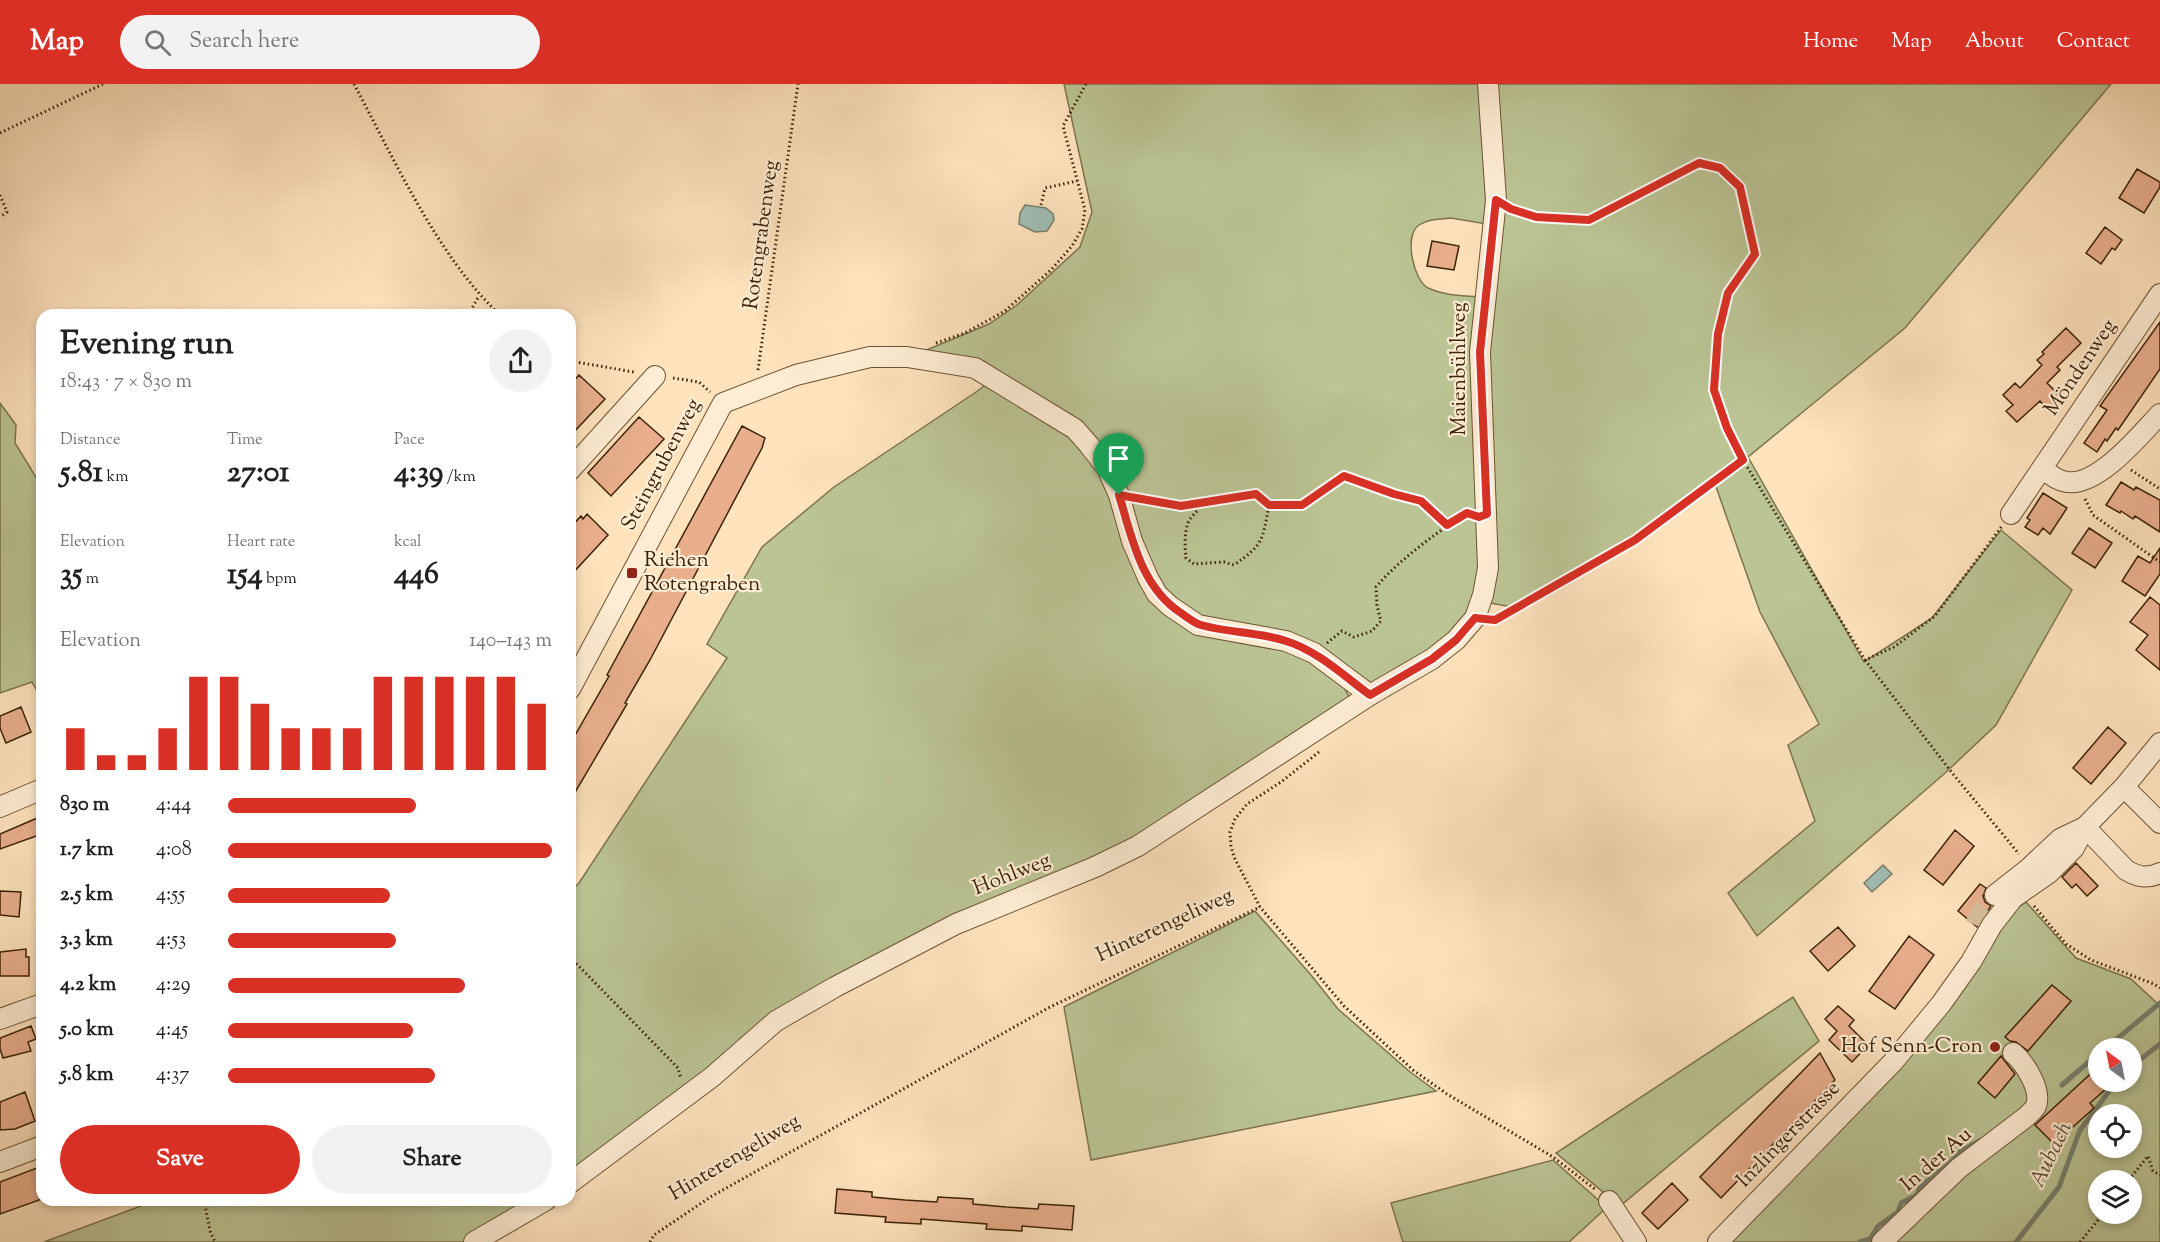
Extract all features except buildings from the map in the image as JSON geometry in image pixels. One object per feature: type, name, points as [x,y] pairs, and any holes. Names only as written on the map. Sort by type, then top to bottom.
[{"type":"street","name":"Maienbühlweg","points":[[1475,618],[1483,595],[1488,568],[1480,352],[1496,200],[1488,84]]},
{"type":"street","name":"Möndenweg","points":[[2011,514],[2160,294]]},
{"type":"street","name":"Steingrubenweg","points":[[576,678],[723,403],[796,375],[870,357],[907,357],[975,368],[1075,429],[1107,468],[1119,495],[1132,541],[1148,578],[1157,594],[1170,606],[1198,625],[1286,640],[1314,653],[1370,695]]},
{"type":"street","points":[[576,463],[655,376]]},
{"type":"street","points":[[2043,468],[2053,477],[2067,483],[2085,479],[2106,468],[2160,414]]},
{"type":"street","name":"Hohlweg","points":[[576,1179],[712,1077],[776,1021],[835,987],[956,924],[1095,867],[1138,846],[1370,695],[1432,659],[1456,640],[1475,618]]},
{"type":"street","points":[[1995,895],[2026,879],[2060,840],[2085,827],[2124,787],[2160,743]]},
{"type":"street","points":[[2124,787],[2160,823]]},
{"type":"street","points":[[0,807],[36,792]]},
{"type":"street","points":[[2085,827],[2126,870],[2143,877],[2152,877],[2160,873]]},
{"type":"street","name":"Inzlingerstrasse","points":[[1718,1242],[1893,1062],[1941,1004],[1971,962],[1992,925],[2026,879]]},
{"type":"street","name":"Inzlingerstrasse","points":[[1961,975],[1964,962],[1973,944],[1975,925]]},
{"type":"street","points":[[0,1019],[36,1006]]},
{"type":"street","name":"In der Au","points":[[1882,1242],[1959,1168],[2036,1107],[2037,1096],[2028,1071],[2013,1053]]},
{"type":"street","points":[[0,1162],[36,1148]]},
{"type":"street","points":[[1610,1201],[1636,1242]]},
{"type":"street","points":[[474,1242],[536,1206]]},
{"type":"path","points":[[0,133],[103,84]]},
{"type":"path","points":[[354,84],[431,226],[479,296],[493,309]]},
{"type":"path","name":"Rotengrabenweg","points":[[756,390],[798,84]]},
{"type":"path","points":[[933,344],[965,333],[1005,311],[1051,270],[1072,246],[1082,229],[1085,210],[1063,126],[1086,84]]},
{"type":"path","points":[[1496,200],[1511,209],[1536,217],[1589,220],[1699,163],[1720,168],[1740,187],[1755,254],[1728,293],[1718,334],[1714,390],[1727,428],[1743,460],[1864,660],[1953,774],[2026,879],[2066,944],[2091,960],[2160,988]]},
{"type":"path","points":[[1041,206],[1045,188],[1077,182]]},
{"type":"path","points":[[0,195],[7,212],[0,217]]},
{"type":"path","points":[[471,309],[479,296]]},
{"type":"path","points":[[2115,459],[2160,489]]},
{"type":"path","points":[[1475,618],[1495,620],[1635,540],[1743,460]]},
{"type":"path","points":[[1119,495],[1181,506],[1256,494],[1269,505],[1302,505],[1344,476],[1421,501],[1447,525]]},
{"type":"path","points":[[2076,481],[2093,515],[2160,562]]},
{"type":"path","points":[[1201,503],[1199,511],[1188,521],[1185,540],[1186,558],[1194,564],[1224,562],[1234,566],[1254,551],[1263,537],[1269,505]]},
{"type":"path","points":[[1314,653],[1342,632],[1354,637],[1371,630],[1381,621],[1376,587],[1390,571],[1447,525],[1467,513],[1479,517],[1487,514]]},
{"type":"path","points":[[1864,660],[1893,647],[1935,616],[2011,514]]},
{"type":"path","points":[[1260,907],[1234,857],[1230,832],[1232,826],[1246,804],[1281,782],[1325,746]]},
{"type":"path","name":"Hinterengeliweg","points":[[650,1242],[654,1235],[712,1196],[1050,1007],[1260,907],[1344,1006],[1413,1070],[1447,1094],[1553,1157],[1610,1201]]},
{"type":"path","points":[[576,963],[678,1068],[682,1084]]},
{"type":"path","points":[[2136,1170],[2148,1156],[2153,1171],[2160,1175]]},
{"type":"path","points":[[205,1206],[210,1231],[215,1242]]},
{"type":"path","points":[[2080,1242],[2095,1224]]},
{"type":"green space","points":[[1064,84],[2111,84],[1905,328],[1748,457],[1864,662],[1932,618],[2001,530],[2072,590],[1996,725],[1944,774],[1757,936],[1728,893],[1815,821],[1788,745],[1819,724],[1760,612],[1714,481],[1650,525],[1512,607],[1490,603],[1427,656],[1376,687],[1357,677],[1197,617],[1174,605],[1141,553],[1072,423],[919,353],[989,324],[1017,305],[1080,247],[1092,212]],"holes":[[[1451,218],[1493,225],[1484,297],[1441,293],[1423,284],[1418,277],[1411,248],[1414,231],[1419,225],[1430,220]]]},
{"type":"green space","points":[[990,381],[1066,431],[1093,459],[1165,609],[1297,651],[1339,676],[1349,697],[1136,841],[794,1005],[576,1176],[576,886],[727,658],[707,644],[762,547],[834,487]]},
{"type":"green space","points":[[0,403],[16,425],[15,443],[36,477],[36,689],[32,682],[0,693]]},
{"type":"green space","points":[[2026,902],[2076,958],[2131,979],[2160,1006],[2160,1242],[1729,1242],[2006,916]]},
{"type":"green space","points":[[1255,911],[1338,1009],[1409,1071],[1436,1091],[1091,1160],[1064,1007]]},
{"type":"green space","points":[[1793,997],[1819,1041],[1620,1206],[1556,1153]]},
{"type":"green space","points":[[1553,1160],[1604,1205],[1604,1210],[1569,1242],[1403,1242],[1391,1203]]},
{"type":"green space","points":[[141,1206],[529,1206],[470,1242],[44,1242]]},
{"type":"water","points":[[1025,205],[1046,208],[1053,214],[1054,220],[1047,231],[1035,232],[1019,224],[1020,213]]},
{"type":"water","points":[[1883,865],[1892,874],[1872,892],[1864,883]]},
{"type":"waterway","points":[[2118,1038],[2160,1003]]},
{"type":"waterway","name":"Aubach","points":[[2142,1058],[2160,1044]]},
{"type":"waterway","points":[[2062,1085],[2088,1063]]},
{"type":"waterway","name":"Aubach","points":[[2016,1242],[2059,1187],[2080,1130],[2108,1092]]},
{"type":"waterway","points":[[1860,1242],[1870,1239],[1878,1226],[1898,1212],[1901,1203],[1917,1195],[1920,1187],[1961,1151],[1981,1140]]},
{"type":"tunnel","points":[[1975,925],[1981,912],[1995,895]]},
{"type":"place","name":"Riehen Rotengraben","points":[[632,573]]},
{"type":"place","name":"Hof Senn-Cron","points":[[1995,1047]]},
{"type":"route","points":[[1699,163],[1720,168],[1740,187],[1755,254],[1728,293],[1718,334],[1714,390],[1727,428],[1743,460],[1635,540],[1495,620],[1475,618],[1456,640],[1432,659],[1370,695],[1314,653],[1286,640],[1198,625],[1170,606],[1157,594],[1148,578],[1132,541],[1119,495],[1181,506],[1256,494],[1269,505],[1302,505],[1344,476],[1421,501],[1447,525],[1467,513],[1479,517],[1487,514],[1480,352],[1496,200],[1511,209],[1536,217],[1589,220],[1699,163]]}]
